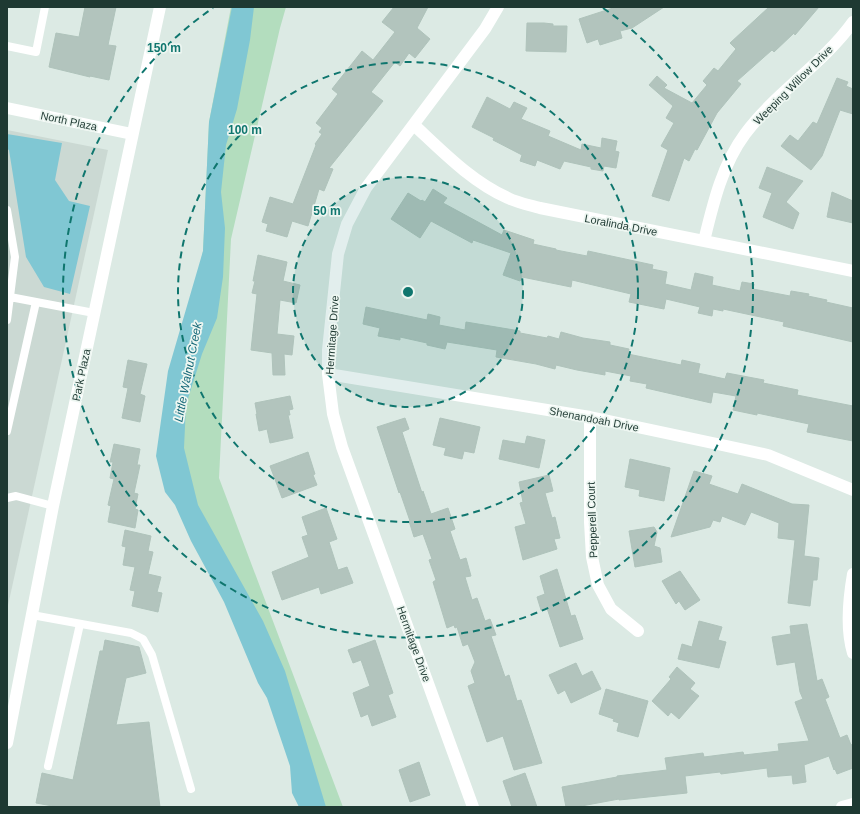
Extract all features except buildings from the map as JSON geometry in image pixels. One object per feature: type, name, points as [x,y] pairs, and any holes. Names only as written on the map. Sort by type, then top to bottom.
[{"type":"street","name":"Park Plaza","points":[[7,743],[9,726],[53,506],[160,7]]},
{"type":"street","name":"Hermitage Drive","points":[[473,807],[342,447],[333,414],[328,374],[328,350],[338,254],[347,224],[366,188],[485,29],[498,7]]},
{"type":"street","name":"Weeping Willow Drive","points":[[704,241],[716,197],[728,164],[745,134],[767,109],[852,25]]},
{"type":"street","name":"North Plaza","points":[[7,108],[132,134]]},
{"type":"street","name":"Loralinda Drive","points":[[414,125],[452,161],[481,184],[509,198],[540,208],[853,271]]},
{"type":"street","name":"Shenandoah Drive","points":[[328,374],[590,417],[768,455],[853,490]]},
{"type":"street","name":"Pepperell Court","points":[[590,417],[590,522],[592,557],[598,585],[610,609],[638,631]]},
{"type":"street","points":[[853,574],[849,596],[850,644],[853,653]]},
{"type":"street","points":[[842,807],[853,804]]},
{"type":"lane","points":[[7,46],[36,52],[45,7]]},
{"type":"lane","points":[[7,210],[15,257],[7,320]]},
{"type":"lane","points":[[10,297],[94,313]]},
{"type":"lane","points":[[7,431],[36,302]]},
{"type":"lane","points":[[7,498],[16,496],[53,506]]},
{"type":"lane","points":[[32,615],[131,633],[143,639],[152,655],[191,789]]},
{"type":"lane","points":[[48,766],[80,624]]},
{"type":"shaded area","points":[[7,130],[108,150],[7,610]]},
{"type":"green space","points":[[231,7],[286,7],[231,239],[219,478],[343,807],[305,807],[285,737],[235,610],[160,466],[203,251],[209,122]]},
{"type":"water","name":"Little Walnut Creek","points":[[232,7],[254,7],[250,40],[237,109],[226,145],[221,192],[225,228],[223,277],[217,318],[202,354],[186,405],[184,448],[198,505],[263,621],[285,671],[326,807],[299,807],[292,793],[290,766],[267,698],[258,683],[224,602],[191,541],[175,505],[165,492],[156,456],[168,371],[203,251],[209,122]]},
{"type":"water","points":[[7,134],[62,143],[55,180],[69,201],[90,206],[70,294],[44,287],[26,257],[9,150],[7,149]]}]
